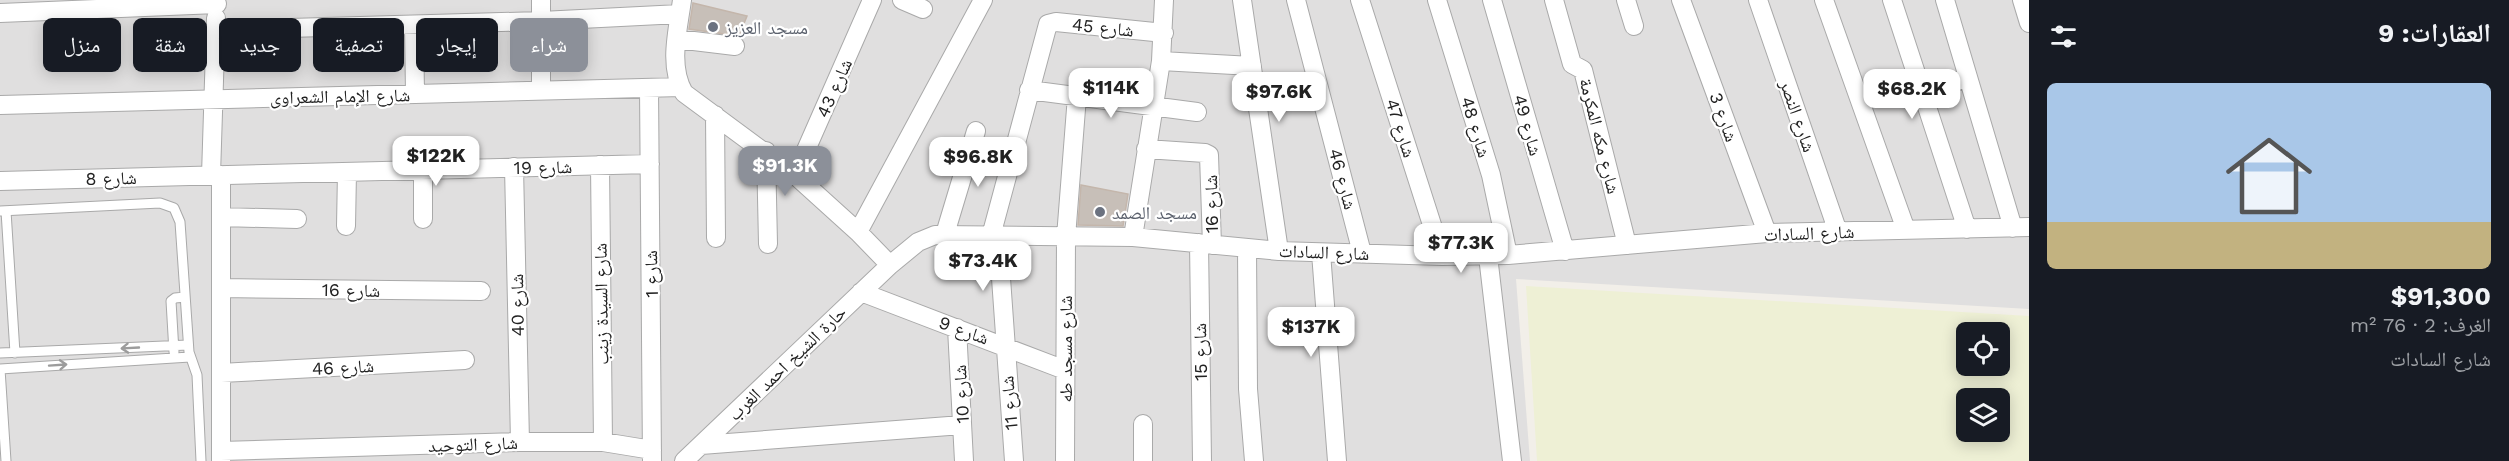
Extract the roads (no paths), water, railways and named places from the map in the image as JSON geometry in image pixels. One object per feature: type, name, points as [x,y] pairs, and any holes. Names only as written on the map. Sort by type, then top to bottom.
[{"type":"street","points":[[541,0],[541,18]]},
{"type":"street","name":"شارع 43","points":[[795,175],[872,0]]},
{"type":"street","points":[[902,0],[923,9]]},
{"type":"street","points":[[858,231],[982,0]]},
{"type":"street","points":[[1133,237],[1161,61],[1164,0]]},
{"type":"street","points":[[1242,0],[1280,251]]},
{"type":"street","name":"شارع 46","points":[[1296,0],[1362,253]]},
{"type":"street","name":"شارع 47","points":[[1360,0],[1443,256]]},
{"type":"street","name":"شارع 48","points":[[1437,0],[1491,175],[1508,255]]},
{"type":"street","name":"شارع 49","points":[[1491,0],[1565,251]]},
{"type":"street","name":"شارع مكه المكرمة","points":[[1554,0],[1572,64],[1583,70],[1627,245]]},
{"type":"street","points":[[1626,0],[1634,26]]},
{"type":"street","name":"شارع 3","points":[[1681,0],[1767,233]]},
{"type":"street","name":"شارع النصر","points":[[1758,0],[1838,232]]},
{"type":"street","points":[[1824,0],[1906,230]]},
{"type":"street","points":[[1892,0],[1967,229]]},
{"type":"street","points":[[1945,0],[1968,77],[2021,227]]},
{"type":"street","points":[[2022,0],[2029,23]]},
{"type":"street","points":[[0,13],[130,4],[217,2],[214,99],[216,175],[221,217],[221,456]]},
{"type":"street","points":[[571,18],[681,7],[675,66],[685,92],[795,175],[858,231],[890,265]]},
{"type":"street","points":[[216,30],[510,22]]},
{"type":"street","name":"شارع 45","points":[[1045,28],[1048,24],[1056,22],[1164,33]]},
{"type":"street","points":[[414,25],[414,94]]},
{"type":"street","name":"شارع 11","points":[[1014,461],[994,236],[1045,28]]},
{"type":"street","points":[[677,39],[735,46]]},
{"type":"street","points":[[1161,61],[1252,66]]},
{"type":"street","points":[[541,72],[541,91]]},
{"type":"street","points":[[1923,93],[1968,77]]},
{"type":"street","name":"شارع الإمام الشعراوى","points":[[0,105],[649,88],[685,92]]},
{"type":"street","name":"شارع 1","points":[[649,88],[652,455]]},
{"type":"street","points":[[1029,90],[1197,112]]},
{"type":"street","name":"شارع مسجد طه","points":[[1065,461],[1066,237],[1077,96]]},
{"type":"street","points":[[715,115],[716,238]]},
{"type":"street","points":[[945,234],[976,131]]},
{"type":"street","name":"شارع 16","points":[[1146,149],[1209,155],[1205,244]]},
{"type":"street","points":[[766,152],[768,244]]},
{"type":"street","name":"شارع 19","points":[[216,175],[650,164]]},
{"type":"street","name":"شارع السيدة زينب","points":[[600,165],[603,442]]},
{"type":"street","name":"شارع 40","points":[[514,167],[520,442]]},
{"type":"street","points":[[423,170],[423,219]]},
{"type":"street","points":[[346,226],[347,172]]},
{"type":"street","name":"شارع 8","points":[[0,181],[216,175]]},
{"type":"street","points":[[221,217],[297,219]]},
{"type":"street","name":"شارع السادات","points":[[890,265],[918,242],[945,234],[1133,237],[1280,251],[1488,256],[1767,233],[2021,227]]},
{"type":"street","name":"شارع 15","points":[[1202,461],[1205,244]]},
{"type":"street","points":[[1247,248],[1248,389],[1254,461]]},
{"type":"street","points":[[1321,252],[1337,461]]},
{"type":"street","points":[[1488,256],[1512,461]]},
{"type":"street","name":"حارة الشيخ احمد الغرب","points":[[684,461],[890,265]]},
{"type":"street","name":"شارع 16","points":[[221,288],[481,291]]},
{"type":"street","name":"شارع 9","points":[[861,292],[1065,370]]},
{"type":"street","name":"شارع 10","points":[[957,328],[964,461]]},
{"type":"street","name":"شارع 46","points":[[221,374],[465,360]]},
{"type":"street","points":[[1143,424],[1143,461]]},
{"type":"street","points":[[700,445],[962,425]]},
{"type":"street","name":"شارع التوحيد","points":[[221,456],[520,442],[603,442],[652,455]]},
{"type":"lane","points":[[15,353],[3,211],[168,204],[178,214],[180,222],[188,345],[197,375],[201,461]]},
{"type":"lane","points":[[175,358],[170,304],[175,297],[185,297]]},
{"type":"lane","points":[[0,353],[188,345]]},
{"type":"lane","points":[[31,352],[31,367]]},
{"type":"lane","points":[[6,461],[0,369],[190,357]]},
{"type":"place","name":"مسجد العزيز","points":[[713,27]]},
{"type":"place","name":"مسجد الصمد","points":[[1100,212]]}]
